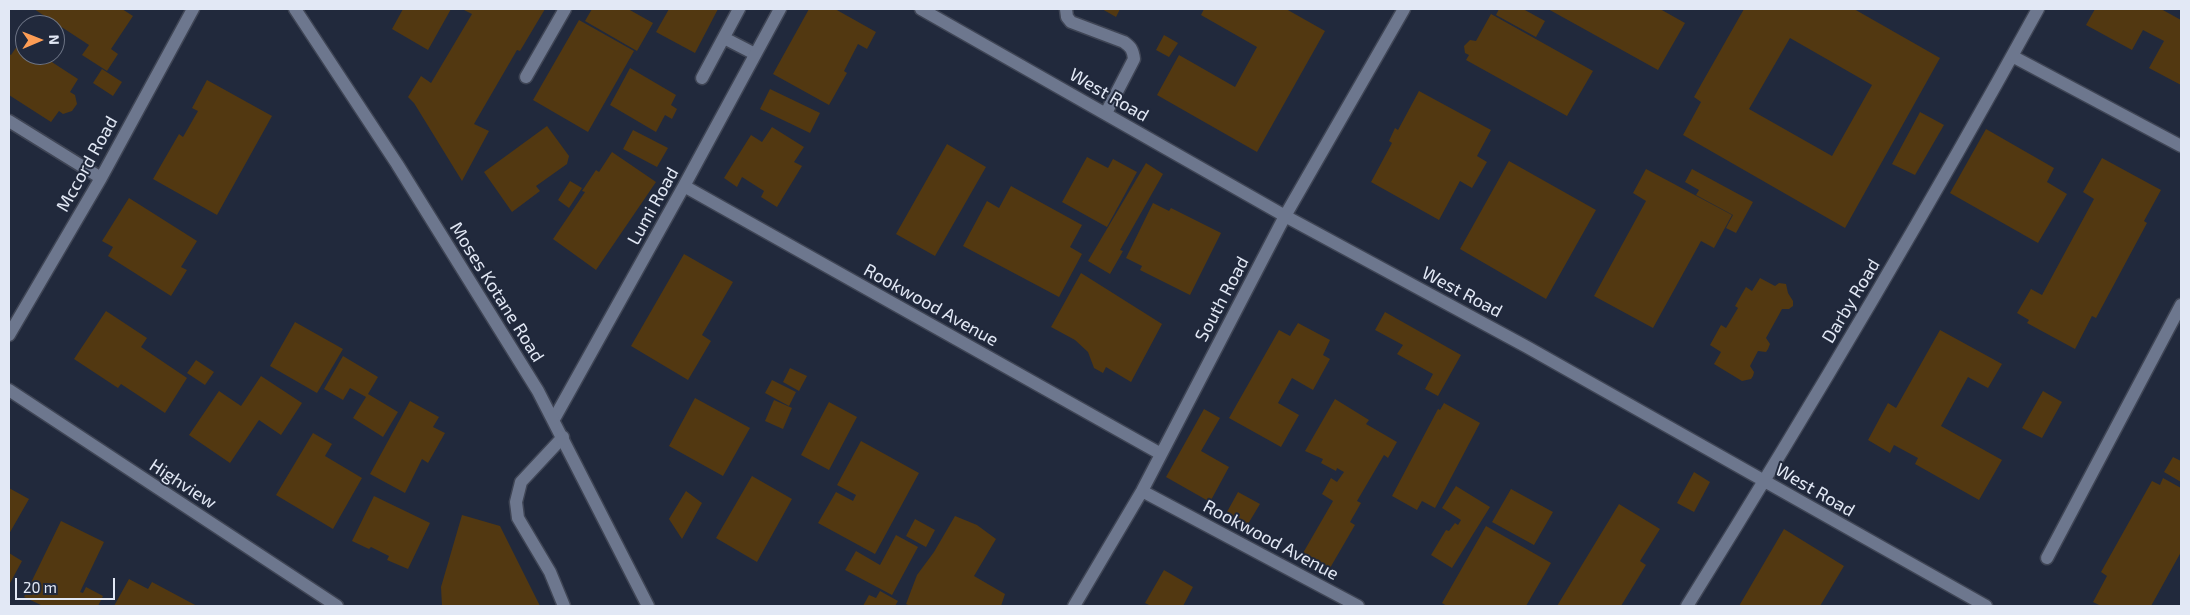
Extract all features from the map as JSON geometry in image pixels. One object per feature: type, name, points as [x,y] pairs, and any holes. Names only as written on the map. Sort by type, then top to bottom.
[{"type":"street","name":"Mccord Road","points":[[9,335],[101,178],[193,9]]},
{"type":"street","name":"Moses Kotane Road","points":[[295,9],[402,172],[554,419],[648,606]]},
{"type":"street","points":[[526,77],[565,9]]},
{"type":"street","points":[[702,78],[739,9]]},
{"type":"street","name":"Lumi Road","points":[[554,419],[780,9]]},
{"type":"street","name":"West Road","points":[[921,9],[1285,216],[1527,347],[1986,606]]},
{"type":"street","points":[[1066,9],[1067,17],[1071,22],[1124,42],[1131,46],[1134,52],[1134,58],[1106,113]]},
{"type":"street","name":"South Road","points":[[1074,606],[1142,491],[1285,216],[1404,9]]},
{"type":"street","name":"Darby Road","points":[[1686,606],[1764,481],[1898,257],[2038,9]]},
{"type":"street","points":[[724,38],[755,54]]},
{"type":"street","points":[[2012,56],[2181,146]]},
{"type":"street","points":[[9,121],[101,178]]},
{"type":"street","name":"Rookwood Avenue","points":[[684,186],[1161,454]]},
{"type":"street","points":[[2047,558],[2181,305]]},
{"type":"street","name":"Highview","points":[[9,390],[337,606]]},
{"type":"street","points":[[563,437],[521,482],[516,502],[518,518],[550,572],[564,606]]},
{"type":"street","name":"Rookwood Avenue","points":[[1142,491],[1358,606]]},
{"type":"building","points":[[34,9],[122,9],[133,16],[111,49],[118,54],[107,71],[82,55],[89,45],[65,29],[65,15],[43,15]]},
{"type":"building","points":[[403,9],[451,9],[428,50],[392,29]]},
{"type":"building","points":[[462,9],[545,9],[520,51],[517,50],[474,124],[489,131],[462,181],[414,103],[408,97],[421,76],[431,83],[472,14]]},
{"type":"building","points":[[592,9],[628,9],[653,23],[637,51],[585,21]]},
{"type":"building","points":[[669,9],[718,9],[695,53],[656,32]]},
{"type":"building","points":[[809,9],[835,9],[876,32],[867,49],[858,44],[844,71],[847,73],[829,105],[773,74]]},
{"type":"building","points":[[1102,9],[1120,9],[1116,17]]},
{"type":"building","points":[[1204,9],[1286,9],[1325,31],[1257,152],[1157,95],[1179,55],[1235,87],[1257,47],[1201,15]]},
{"type":"building","points":[[1499,9],[1523,9],[1545,21],[1536,37],[1496,15]]},
{"type":"building","points":[[1548,9],[1660,9],[1685,23],[1658,70]]},
{"type":"building","points":[[1744,9],[1854,9],[1940,58],[1845,228],[1683,135],[1701,102],[1694,97]],"holes":[[[1790,38],[1872,85],[1832,156],[1749,109]]]},
{"type":"building","points":[[2095,9],[2161,9],[2181,20],[2181,85],[2149,68],[2164,41],[2143,30],[2132,50],[2086,25]]},
{"type":"building","points":[[1491,14],[1593,71],[1567,116],[1466,60],[1469,55],[1465,53],[1464,46],[1470,40],[1476,41]]},
{"type":"building","points":[[579,20],[634,51],[588,132],[533,100]]},
{"type":"building","points":[[1164,35],[1178,43],[1169,57],[1156,50]]},
{"type":"building","points":[[15,49],[15,65],[56,65],[78,79],[70,92],[75,95],[77,104],[72,111],[63,114],[59,111],[51,122],[9,95],[9,54],[11,55]]},
{"type":"building","points":[[630,68],[676,95],[671,105],[677,109],[672,119],[665,115],[656,132],[610,105]]},
{"type":"building","points":[[102,69],[122,82],[113,96],[93,83]]},
{"type":"building","points":[[207,80],[272,116],[217,215],[153,179],[179,134],[183,137],[198,111],[192,108]]},
{"type":"building","points":[[770,89],[820,113],[810,133],[760,109]]},
{"type":"building","points":[[1419,91],[1491,130],[1477,156],[1487,162],[1472,188],[1460,181],[1439,220],[1371,182],[1392,143],[1389,141],[1395,128],[1398,130]]},
{"type":"building","points":[[1920,112],[1944,125],[1915,175],[1892,164]]},
{"type":"building","points":[[547,126],[569,156],[567,164],[536,186],[540,191],[512,212],[484,172]]},
{"type":"building","points":[[772,127],[804,147],[794,162],[802,166],[777,207],[761,197],[764,191],[742,177],[737,187],[724,178],[751,135],[762,142]]},
{"type":"building","points":[[1986,129],[2054,168],[2047,182],[2067,194],[2038,243],[1950,193]]},
{"type":"building","points":[[633,130],[668,148],[657,167],[623,149]]},
{"type":"building","points":[[947,144],[986,167],[935,256],[896,234]]},
{"type":"building","points":[[612,152],[656,182],[596,270],[553,239],[585,192],[582,191],[596,170],[599,172]]},
{"type":"building","points":[[1087,157],[1108,168],[1113,159],[1137,172],[1107,227],[1062,202]]},
{"type":"building","points":[[2102,158],[2161,190],[2144,221],[2147,223],[2096,318],[2092,316],[2075,349],[2027,323],[2029,320],[2017,313],[2031,289],[2042,295],[2094,199],[2083,192]]},
{"type":"building","points":[[1509,161],[1596,210],[1546,299],[1460,249]]},
{"type":"building","points":[[1146,163],[1163,174],[1120,250],[1123,251],[1110,274],[1088,261]]},
{"type":"building","points":[[1646,169],[1732,215],[1714,248],[1701,241],[1653,328],[1594,296],[1646,201],[1633,193]]},
{"type":"building","points":[[1692,169],[1753,202],[1736,233],[1726,228],[1733,215],[1696,195],[1699,190],[1685,182]]},
{"type":"building","points":[[570,181],[582,188],[569,208],[558,200]]},
{"type":"building","points":[[1011,186],[1082,225],[1070,247],[1082,254],[1059,297],[963,246],[987,201],[999,208]]},
{"type":"building","points":[[129,198],[197,241],[181,267],[187,270],[171,296],[108,256],[113,247],[102,241]]},
{"type":"building","points":[[1153,203],[1169,211],[1171,208],[1221,233],[1190,295],[1140,270],[1142,266],[1126,258]]},
{"type":"building","points":[[684,254],[733,282],[702,335],[711,341],[688,380],[631,346]]},
{"type":"building","points":[[1081,273],[1162,324],[1131,382],[1106,367],[1103,373],[1094,368],[1088,352],[1075,340],[1051,327]]},
{"type":"building","points":[[1760,278],[1775,286],[1779,283],[1786,284],[1788,293],[1793,301],[1793,306],[1789,309],[1782,309],[1766,338],[1770,344],[1768,349],[1766,352],[1758,351],[1750,366],[1754,372],[1753,376],[1751,379],[1742,381],[1714,364],[1721,352],[1710,345],[1721,325],[1726,328],[1738,308],[1735,306],[1746,287],[1752,291]]},
{"type":"building","points":[[106,311],[147,338],[141,347],[187,378],[165,413],[121,384],[118,388],[74,359]]},
{"type":"building","points":[[1385,312],[1461,355],[1438,396],[1425,389],[1433,374],[1397,354],[1403,345],[1375,330]]},
{"type":"building","points":[[295,322],[343,349],[317,393],[270,366]]},
{"type":"building","points":[[1298,323],[1330,340],[1323,355],[1330,359],[1313,390],[1292,378],[1278,403],[1299,415],[1281,447],[1229,418],[1279,330],[1290,336]]},
{"type":"building","points":[[1940,330],[2002,364],[1988,388],[1968,377],[1941,426],[2002,460],[1979,500],[1915,464],[1918,458],[1894,445],[1890,453],[1868,440],[1888,403],[1896,408]]},
{"type":"building","points":[[343,356],[378,377],[368,394],[398,412],[383,437],[353,418],[366,397],[350,388],[343,400],[324,389]]},
{"type":"building","points":[[196,360],[214,372],[205,385],[187,373]]},
{"type":"building","points":[[790,368],[807,376],[799,391],[783,382]]},
{"type":"building","points":[[261,376],[302,403],[281,435],[259,420],[230,463],[189,435],[219,391],[241,406]]},
{"type":"building","points":[[772,380],[796,392],[789,406],[765,393]]},
{"type":"building","points":[[2043,391],[2062,402],[2042,438],[2022,428]]},
{"type":"building","points":[[695,398],[750,428],[723,476],[669,446]]},
{"type":"building","points":[[1335,399],[1369,420],[1366,424],[1397,442],[1388,458],[1384,455],[1357,501],[1361,503],[1350,522],[1355,525],[1330,568],[1303,553],[1333,501],[1322,494],[1331,478],[1337,482],[1344,472],[1337,468],[1336,471],[1321,463],[1323,459],[1305,451]]},
{"type":"building","points":[[774,400],[792,408],[783,429],[765,421]]},
{"type":"building","points":[[410,401],[439,417],[433,427],[445,433],[428,463],[422,459],[405,493],[370,474]]},
{"type":"building","points":[[829,402],[857,417],[829,470],[801,455]]},
{"type":"building","points":[[1444,403],[1480,423],[1435,508],[1422,501],[1417,510],[1392,496],[1438,409],[1440,410]]},
{"type":"building","points":[[1204,409],[1220,418],[1201,451],[1229,467],[1210,502],[1166,477]]},
{"type":"building","points":[[313,433],[332,444],[325,456],[362,478],[333,529],[276,495]]},
{"type":"building","points":[[861,441],[919,473],[875,554],[818,523],[836,492],[853,501],[856,495],[837,485]]},
{"type":"building","points":[[2173,457],[2181,461],[2181,482],[2164,472]]},
{"type":"building","points":[[1694,472],[1710,482],[1694,512],[1677,503]]},
{"type":"building","points":[[752,476],[792,499],[757,562],[716,538]]},
{"type":"building","points":[[2163,478],[2181,488],[2181,552],[2151,606],[2101,606],[2093,602],[2107,576],[2101,572],[2152,481],[2160,485]]},
{"type":"building","points":[[1456,486],[1490,507],[1452,568],[1431,555],[1446,530],[1449,531],[1455,523],[1458,525],[1461,520],[1442,508]]},
{"type":"building","points":[[9,488],[29,499],[9,534]]},
{"type":"building","points":[[1511,489],[1553,512],[1534,545],[1492,522]]},
{"type":"building","points":[[686,491],[702,503],[682,539],[669,519]]},
{"type":"building","points":[[1238,492],[1260,504],[1248,524],[1227,512]]},
{"type":"building","points":[[374,496],[430,523],[408,569],[387,560],[389,556],[371,547],[369,549],[352,541]]},
{"type":"building","points":[[1619,504],[1660,529],[1640,561],[1646,565],[1621,606],[1557,606]]},
{"type":"building","points":[[462,515],[500,526],[540,606],[442,606],[441,587]]},
{"type":"building","points":[[955,516],[977,525],[996,539],[974,576],[1005,594],[1001,606],[910,606],[906,604],[917,575],[934,552]]},
{"type":"building","points":[[915,519],[935,530],[926,547],[906,536]]},
{"type":"building","points":[[61,521],[104,542],[80,592],[83,593],[86,587],[103,596],[98,606],[43,606],[24,597]]},
{"type":"building","points":[[1486,526],[1551,563],[1526,606],[1447,606],[1442,603]]},
{"type":"building","points":[[1784,529],[1844,566],[1820,606],[1739,606]]},
{"type":"building","points":[[896,535],[918,547],[892,595],[845,570],[856,551],[880,565]]},
{"type":"building","points":[[9,553],[22,561],[9,585]]},
{"type":"building","points":[[1164,570],[1193,587],[1183,606],[1151,606],[1145,603]]},
{"type":"building","points":[[129,579],[148,589],[152,582],[197,606],[114,606]]},
{"type":"building","points":[[880,591],[898,601],[895,606],[863,606],[869,595],[876,598]]}]
